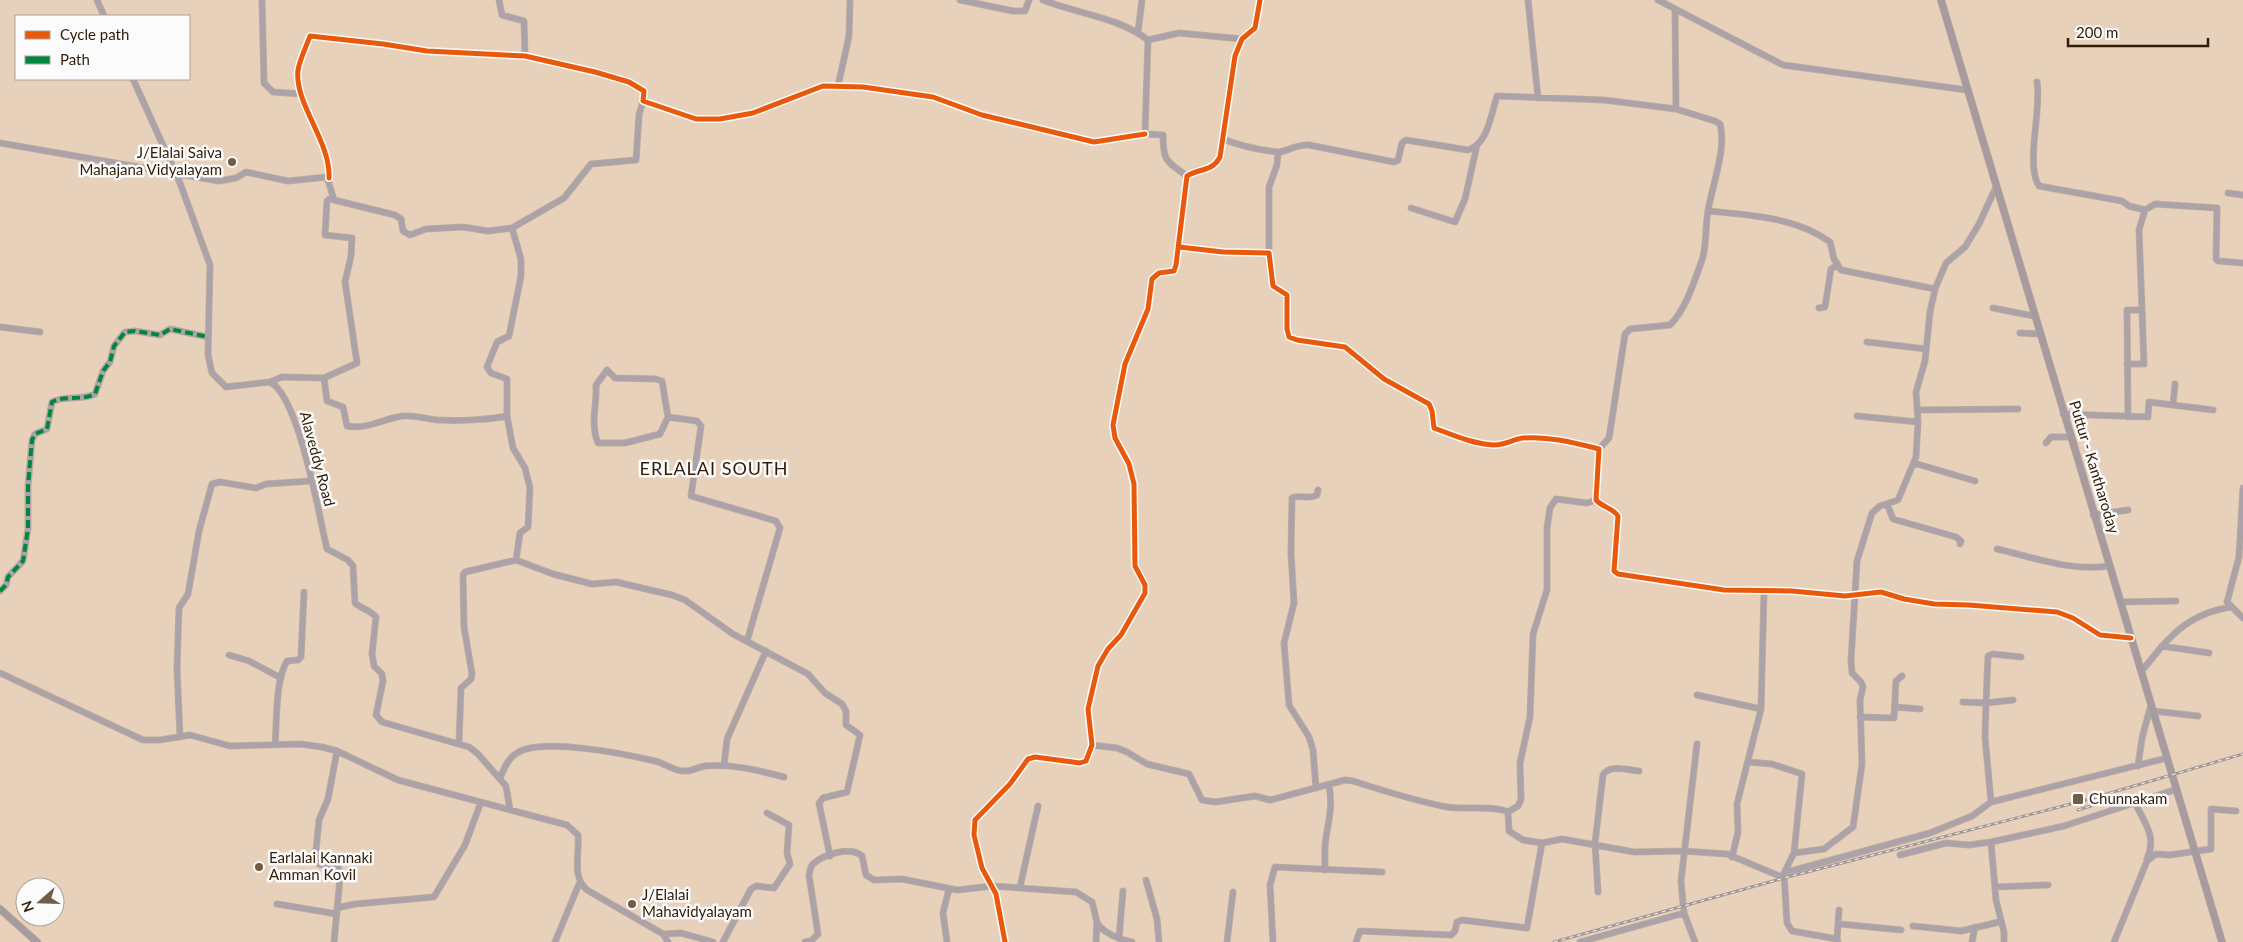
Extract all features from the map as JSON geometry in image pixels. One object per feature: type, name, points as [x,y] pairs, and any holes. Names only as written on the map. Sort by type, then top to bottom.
[{"type":"main road","name":"Puttur - Kantharoday","points":[[1941,0],[2093,515],[2222,942]]},
{"type":"main road","points":[[0,909],[37,942]]},
{"type":"street","points":[[97,0],[104,15]]},
{"type":"street","points":[[262,0],[262,74],[264,83],[273,92],[302,94]]},
{"type":"street","points":[[499,0],[502,15],[524,21],[525,56]]},
{"type":"street","points":[[838,86],[849,36],[850,0]]},
{"type":"street","points":[[960,0],[1013,11],[1025,11],[1029,0]]},
{"type":"street","points":[[1043,0],[1070,11],[1117,22],[1138,32],[1148,40]]},
{"type":"street","points":[[1138,32],[1142,0]]},
{"type":"street","points":[[1187,176],[1216,165],[1220,157],[1236,56],[1242,39],[1255,28],[1260,0]]},
{"type":"street","points":[[1528,0],[1538,98]]},
{"type":"street","points":[[1658,0],[1783,65],[1967,90]]},
{"type":"street","points":[[1674,9],[1676,109]]},
{"type":"street","points":[[1148,40],[1179,33],[1242,39]]},
{"type":"street","points":[[310,36],[427,51],[525,56],[595,72],[629,82],[644,91],[639,115],[636,160],[591,164],[564,198],[536,212],[512,228],[488,231],[463,227],[426,229],[410,235],[403,231],[401,219],[395,215],[352,206],[334,200],[329,178],[330,165],[302,94],[298,70],[310,36]]},
{"type":"street","points":[[1144,134],[1148,40]]},
{"type":"street","points":[[133,80],[180,183],[210,265],[208,354],[212,373],[226,387],[270,382],[282,377],[324,378],[357,363],[345,282],[351,256],[352,238],[325,235],[327,201],[332,197]]},
{"type":"street","points":[[2037,82],[2039,94],[2034,152],[2036,181],[2039,186],[2122,201],[2130,206],[2145,210]]},
{"type":"street","points":[[643,101],[696,119],[720,119],[753,114],[823,86],[863,87],[933,97],[982,116],[1094,142],[1144,134],[1163,135],[1163,152],[1166,162],[1187,176]]},
{"type":"street","points":[[1410,208],[1455,222],[1465,199],[1477,146],[1484,137],[1497,96],[1604,100],[1676,109],[1715,121],[1720,124],[1722,129],[1722,142],[1708,211],[1703,258],[1680,315],[1670,325],[1630,329],[1625,334],[1609,438],[1599,449],[1596,500],[1601,506],[1615,511],[1618,516],[1614,571],[1618,574],[1724,590],[1792,591],[1855,595],[1870,591],[1881,592],[1904,600],[1934,604],[2057,612],[2073,618],[2100,635],[2131,638]]},
{"type":"street","points":[[1223,139],[1234,144],[1278,152],[1300,144],[1308,144],[1394,162],[1398,160],[1402,143],[1406,140],[1468,150],[1477,146]]},
{"type":"street","points":[[0,142],[218,181],[236,178],[246,172],[288,180],[329,178]]},
{"type":"street","points":[[1278,152],[1277,165],[1269,187],[1270,253],[1273,286],[1287,295],[1287,329],[1289,337],[1297,340],[1345,347],[1384,379],[1413,398],[1429,404],[1434,428],[1472,441],[1492,445],[1506,445],[1520,438],[1531,438],[1575,443],[1599,449]]},
{"type":"street","points":[[1005,942],[993,886],[982,868],[974,835],[975,820],[1010,784],[1028,759],[1035,757],[1080,763],[1086,761],[1092,745],[1088,709],[1098,666],[1108,649],[1121,635],[1145,594],[1145,585],[1135,566],[1134,484],[1129,464],[1115,438],[1113,425],[1125,364],[1148,309],[1152,279],[1159,273],[1174,271],[1179,247],[1187,176]]},
{"type":"street","points":[[1794,852],[1824,849],[1853,827],[1862,764],[1860,700],[1863,687],[1861,682],[1852,673],[1850,660],[1857,562],[1872,513],[1886,504],[1898,500],[1914,463],[1918,422],[1916,392],[1926,350],[1930,312],[1935,289],[1946,263],[1965,247],[1979,224],[1996,187]]},
{"type":"street","points":[[2228,192],[2243,195]]},
{"type":"street","points":[[2127,364],[2144,364],[2138,248],[2139,230],[2145,210],[2155,204],[2217,208],[2216,259],[2218,261],[2243,263]]},
{"type":"street","points":[[1708,211],[1767,217],[1802,228],[1830,242],[1836,266],[1841,270],[1935,289]]},
{"type":"street","points":[[512,228],[521,259],[521,276],[509,336],[497,342],[487,367],[491,373],[507,379],[507,416],[513,448],[525,468],[530,488],[528,527],[520,533],[516,560]]},
{"type":"street","points":[[1179,247],[1223,252],[1270,253]]},
{"type":"street","points":[[1819,308],[1825,307],[1830,269],[1836,266]]},
{"type":"street","points":[[1993,308],[2034,316]]},
{"type":"street","points":[[2128,417],[2126,312],[2127,310],[2142,310]]},
{"type":"street","points":[[0,327],[40,332]]},
{"type":"street","points":[[0,591],[6,585],[8,577],[23,562],[28,529],[28,486],[32,440],[35,434],[47,429],[52,402],[58,398],[86,399],[95,394],[103,371],[110,362],[114,346],[125,332],[135,331],[160,335],[170,329],[208,337]]},
{"type":"street","points":[[2020,333],[2040,334]]},
{"type":"street","points":[[1867,342],[1926,350]]},
{"type":"street","points":[[608,370],[614,378],[656,379],[662,381],[668,417],[660,434],[625,443],[598,443],[595,436],[593,411],[596,385],[608,370]]},
{"type":"street","points":[[324,378],[327,401],[343,406],[347,426],[356,428],[404,416],[441,420],[490,420],[507,416]]},
{"type":"street","name":"Alaveddy Road","points":[[270,382],[275,384],[287,399],[298,429],[327,549],[348,560],[353,566],[355,603],[376,617],[372,654],[374,666],[382,674],[383,681],[376,715],[382,722],[459,743],[478,754],[506,786],[510,810]]},
{"type":"street","points":[[2173,405],[2175,384]]},
{"type":"street","points":[[2063,414],[2148,417],[2149,402],[2213,410]]},
{"type":"street","points":[[1918,410],[2018,409]]},
{"type":"street","points":[[1857,416],[1918,422]]},
{"type":"street","points":[[668,417],[697,421],[700,426],[691,496],[776,521],[780,528],[747,641]]},
{"type":"street","points":[[2046,443],[2051,437],[2070,437]]},
{"type":"street","points":[[1914,463],[1975,481]]},
{"type":"street","points":[[180,737],[177,668],[180,608],[188,594],[199,531],[212,484],[220,482],[256,488],[266,484],[310,481]]},
{"type":"street","points":[[2243,488],[2239,557],[2227,602],[2243,618]]},
{"type":"street","points":[[1316,788],[1313,750],[1309,737],[1289,704],[1284,643],[1294,603],[1291,553],[1292,498],[1298,496],[1311,498],[1318,495],[1318,490]]},
{"type":"street","points":[[1508,812],[1518,806],[1521,799],[1520,763],[1530,717],[1533,634],[1547,590],[1547,528],[1550,508],[1556,499],[1587,503],[1596,500]]},
{"type":"street","points":[[1886,504],[1893,519],[1956,537],[1961,541],[1960,544]]},
{"type":"street","points":[[2093,515],[2128,510]]},
{"type":"street","points":[[1997,549],[2070,566],[2098,568],[2109,566]]},
{"type":"street","points":[[459,743],[461,688],[471,679],[472,674],[464,627],[462,575],[480,568],[496,566],[516,560],[553,574],[592,584],[616,582],[672,595],[685,600],[733,634],[808,674],[825,693],[842,704],[846,711],[846,726],[860,735],[847,792],[823,798],[819,803],[830,856]]},
{"type":"street","points":[[275,745],[281,678],[287,661],[298,660],[301,657],[304,592]]},
{"type":"street","points":[[1732,857],[1738,832],[1737,804],[1761,709],[1764,592]]},
{"type":"street","points":[[2120,602],[2176,601]]},
{"type":"street","points":[[2141,672],[2174,632],[2217,609],[2231,607]]},
{"type":"street","points":[[2162,646],[2209,654]]},
{"type":"street","points":[[724,765],[727,739],[766,651]]},
{"type":"street","points":[[1991,802],[1985,737],[1988,656],[1992,654],[2021,657]]},
{"type":"street","points":[[229,655],[249,661],[281,678]]},
{"type":"street","points":[[0,673],[138,738],[160,740],[180,737],[201,737],[230,746],[300,744],[337,751],[398,780],[567,825],[574,829],[578,835],[577,875],[580,884],[587,890],[663,934],[668,942]]},
{"type":"street","points":[[1860,717],[1890,720],[1894,718],[1896,681],[1902,676]]},
{"type":"street","points":[[1697,695],[1761,709]]},
{"type":"street","points":[[1963,702],[1986,703],[2013,700]]},
{"type":"street","points":[[1895,707],[1920,709]]},
{"type":"street","points":[[2138,766],[2142,738],[2152,708],[2198,716]]},
{"type":"street","points":[[1695,942],[1684,913],[1681,881],[1697,744]]},
{"type":"street","points":[[500,778],[509,760],[516,753],[544,745],[656,761],[681,771],[703,766],[724,765],[752,768],[784,777]]},
{"type":"street","points":[[1092,745],[1117,748],[1147,764],[1189,774],[1202,800],[1215,802],[1255,796],[1270,800],[1345,780],[1406,798],[1446,807],[1467,810],[1502,809],[1508,812]]},
{"type":"street","points":[[334,942],[340,878],[339,869],[319,864],[315,860],[319,820],[330,793],[337,751]]},
{"type":"street","points":[[1508,812],[1509,831],[1523,840],[1542,842],[1562,839],[1595,843],[1634,852],[1683,851],[1727,854],[1784,875],[1930,833],[1972,816],[1991,802],[2167,758]]},
{"type":"street","points":[[1748,762],[1772,764],[1802,774],[1794,852],[1784,875],[1789,928],[1792,931],[1838,940],[1839,910]]},
{"type":"street","points":[[1598,892],[1595,843],[1603,775],[1610,768],[1639,771]]},
{"type":"street","points":[[1325,870],[1326,839],[1331,821],[1332,799],[1330,784]]},
{"type":"street","points":[[1900,855],[1946,843],[1969,845],[1992,842],[2064,826],[2177,789]]},
{"type":"street","points":[[277,904],[337,911],[356,904],[434,897],[465,845],[481,802]]},
{"type":"street","points":[[2114,942],[2151,849],[2152,837],[2135,803]]},
{"type":"street","points":[[1020,887],[1038,806]]},
{"type":"street","points":[[2147,861],[2156,854],[2170,855],[2212,849],[2211,809],[2236,811]]},
{"type":"street","points":[[723,942],[751,889],[756,886],[774,888],[790,864],[787,853],[789,826],[768,813]]},
{"type":"street","points":[[1356,942],[1360,931],[1451,935],[1455,931],[1457,922],[1462,920],[1527,928],[1542,842]]},
{"type":"street","points":[[1992,842],[1995,887],[2004,942]]},
{"type":"street","points":[[805,942],[812,941],[818,934],[809,875],[811,866],[842,851],[858,852],[862,856],[866,875],[870,879],[902,879],[966,891],[993,886],[1076,892],[1086,896],[1092,902],[1097,923],[1096,942]]},
{"type":"street","points":[[1273,942],[1270,885],[1273,869],[1285,866],[1325,870],[1382,872]]},
{"type":"street","points":[[1146,880],[1157,919],[1159,942]]},
{"type":"street","points":[[555,942],[580,884]]},
{"type":"street","points":[[1995,887],[2048,885]]},
{"type":"street","points":[[948,942],[943,913],[949,889]]},
{"type":"street","points":[[1119,938],[1123,891]]},
{"type":"street","points":[[1227,942],[1233,892]]},
{"type":"street","points":[[1580,942],[1684,913]]},
{"type":"street","points":[[1913,926],[1961,931],[2000,922]]},
{"type":"street","points":[[1097,923],[1119,938],[1132,942]]},
{"type":"street","points":[[1840,924],[1901,930]]},
{"type":"street","points":[[1972,942],[1975,928]]},
{"type":"street","points":[[663,934],[681,933],[713,942]]},
{"type":"railway","points":[[1554,942],[1784,878],[2086,800],[2243,754]]},
{"type":"railway","points":[[2078,810],[2116,798]]},
{"type":"marked path","points":[[0,591],[6,585],[8,577],[23,561],[28,529],[28,486],[32,440],[35,434],[47,429],[52,402],[95,394],[103,371],[110,362],[114,346],[125,332],[135,331],[160,335],[170,329],[208,337]]},
{"type":"cycle path","points":[[1005,942],[996,894],[982,868],[974,835],[975,820],[1010,784],[1028,759],[1035,757],[1080,763],[1086,761],[1092,745],[1088,709],[1098,666],[1108,649],[1121,635],[1145,593],[1145,585],[1135,566],[1134,484],[1129,464],[1115,438],[1113,425],[1125,364],[1148,309],[1152,279],[1159,273],[1174,271],[1176,265],[1187,176],[1213,165],[1220,157],[1235,56],[1242,39],[1255,28],[1260,0]]},
{"type":"cycle path","points":[[329,178],[328,164],[324,151],[301,96],[298,83],[299,66],[310,36],[427,51],[525,56],[629,82],[644,91],[643,101],[696,119],[720,119],[753,113],[823,86],[863,87],[933,97],[982,115],[1094,142],[1145,134]]},
{"type":"cycle path","points":[[1179,247],[1223,252],[1269,253],[1273,286],[1287,295],[1287,329],[1289,337],[1297,340],[1345,347],[1384,379],[1429,404],[1432,411],[1434,428],[1478,443],[1499,445],[1523,438],[1542,438],[1561,440],[1599,449],[1596,500],[1618,516],[1614,571],[1618,574],[1724,590],[1792,591],[1845,596],[1881,592],[1904,599],[1934,604],[2057,612],[2073,618],[2100,635],[2131,638]]},
{"type":"place","name":"J/Elalai Saiva Mahajana Vidyalayam","points":[[232,162]]},
{"type":"place","name":"Chunnakam","points":[[2078,799]]},
{"type":"place","name":"Earlalai Kannaki Amman Kovil","points":[[259,867]]},
{"type":"place","name":"J/Elalai Mahavidyalayam","points":[[632,904]]},
{"type":"district","name":"ERLALAI SOUTH","points":[[714,469]]}]
